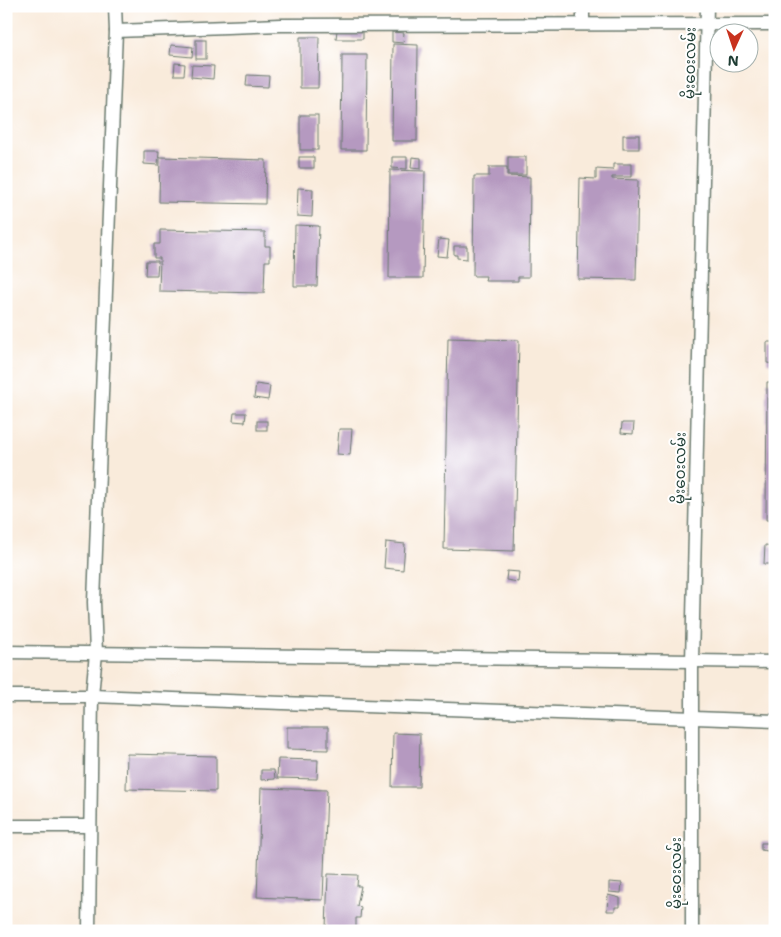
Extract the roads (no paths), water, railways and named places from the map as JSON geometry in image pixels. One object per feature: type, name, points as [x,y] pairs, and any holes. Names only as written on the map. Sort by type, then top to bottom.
[{"type":"street","points":[[89,931],[92,696],[96,653],[94,602],[116,30],[115,6]]},
{"type":"street","points":[[583,6],[583,23]]},
{"type":"street","name":"မိုးဝေးလမ်း","points":[[692,931],[692,662],[707,6]]},
{"type":"street","points":[[116,30],[280,25],[775,24]]},
{"type":"street","points":[[6,652],[775,662]]},
{"type":"street","points":[[6,696],[92,696],[775,721]]},
{"type":"street","points":[[6,826],[89,826]]}]
